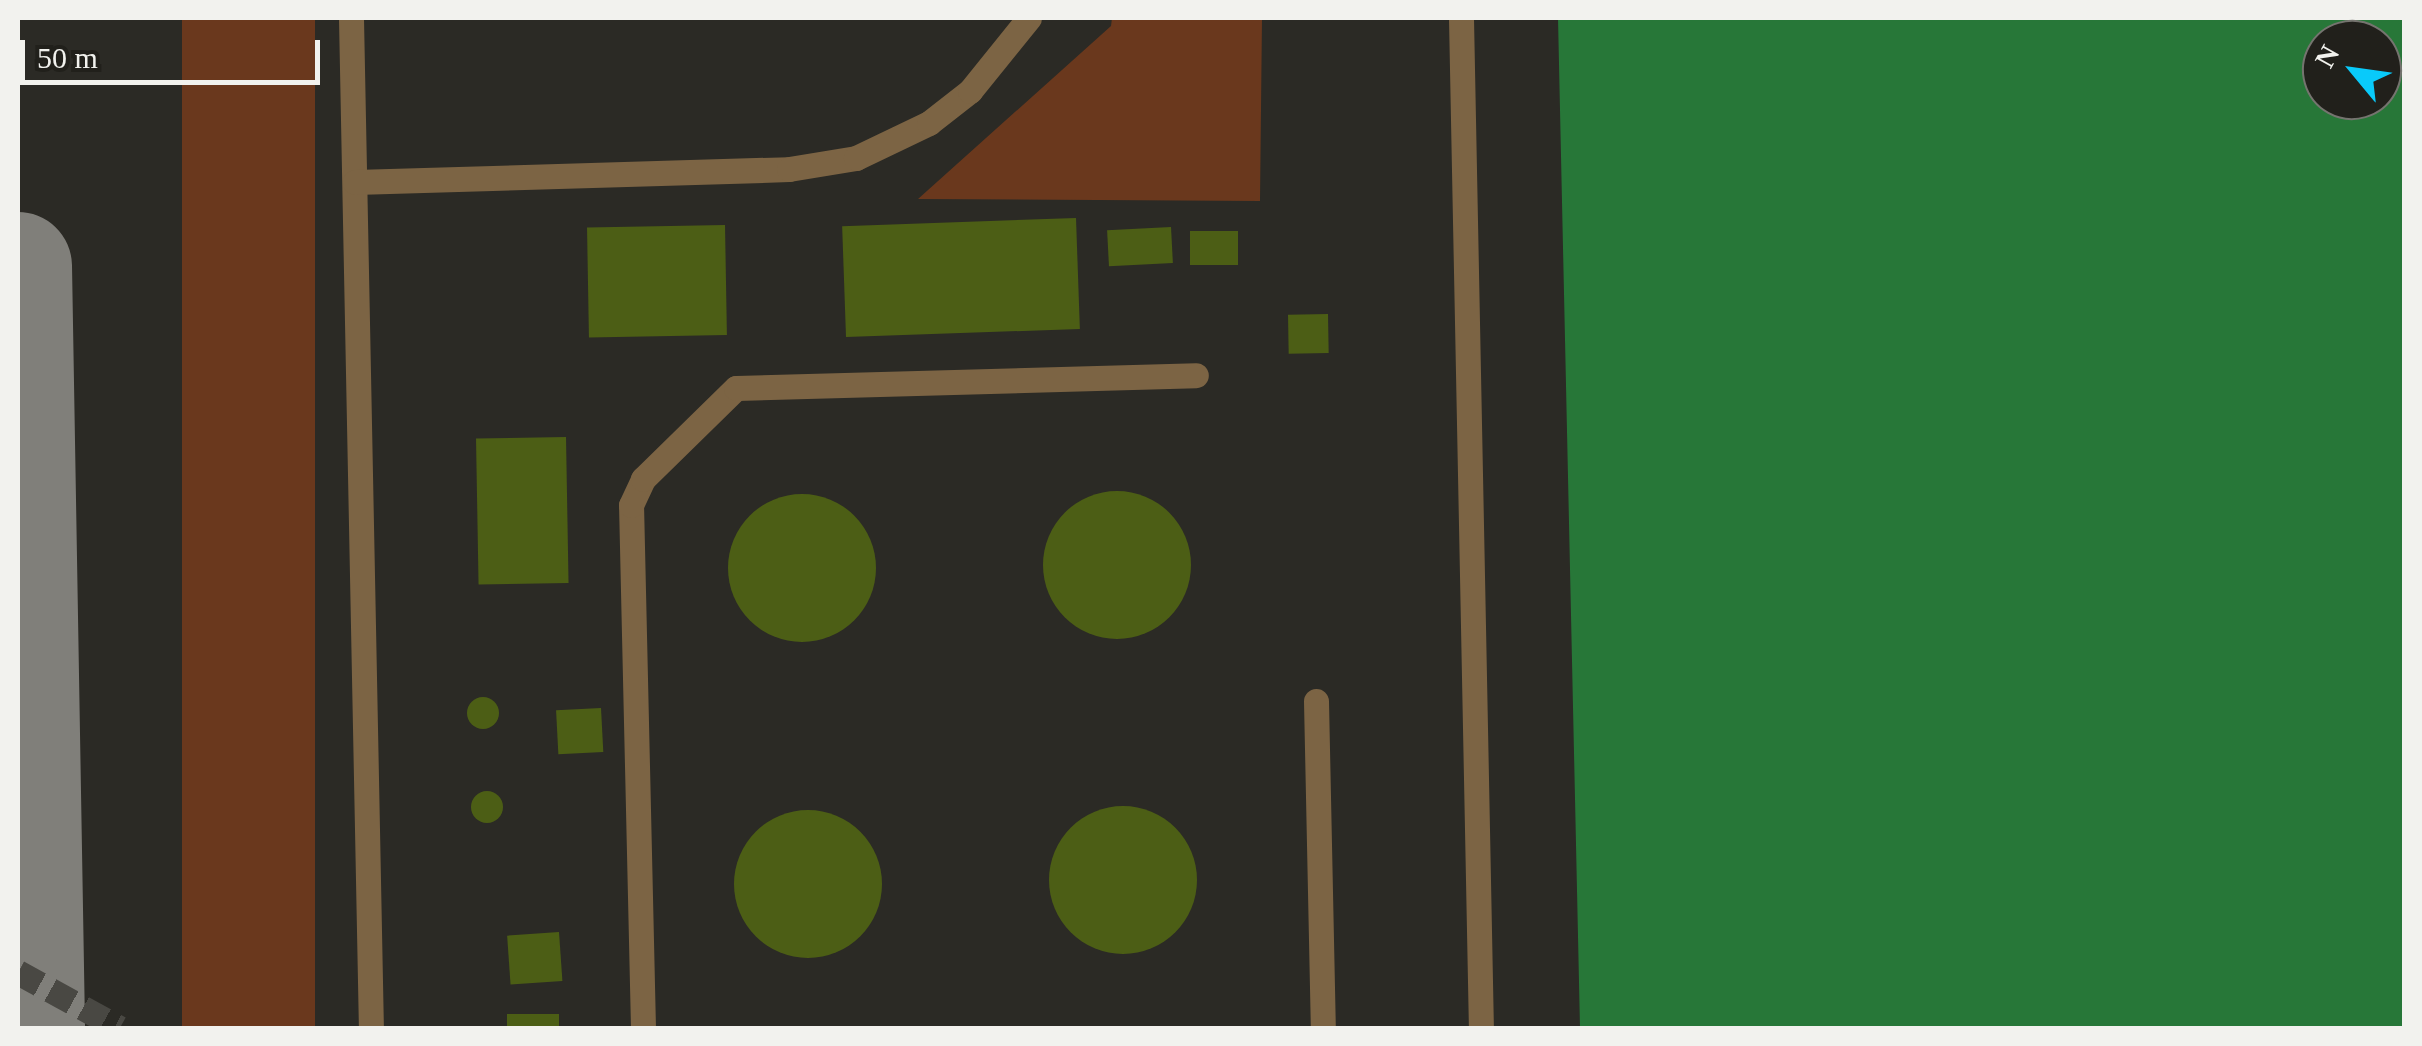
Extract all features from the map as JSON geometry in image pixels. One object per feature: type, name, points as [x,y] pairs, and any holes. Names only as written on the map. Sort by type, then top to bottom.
[{"type":"lane","points":[[351,18],[372,1028]]},
{"type":"lane","points":[[355,182],[746,171],[856,158],[929,123],[970,91],[1029,18]]},
{"type":"lane","points":[[1461,18],[1481,1028]]},
{"type":"lane","points":[[643,1028],[631,505],[643,478],[736,388],[1196,376]]},
{"type":"lane","points":[[1316,701],[1323,1028]]},
{"type":"shaded area","points":[[182,18],[315,18],[315,1028],[182,1028]]},
{"type":"shaded area","points":[[1112,18],[1262,18],[1260,201],[918,199],[1111,26]]},
{"type":"shaded area","points":[[1558,18],[2404,18],[2404,1028],[1580,1028]]},
{"type":"building","points":[[1076,218],[1080,329],[846,337],[842,226]]},
{"type":"building","points":[[725,225],[727,335],[589,337],[587,227]]},
{"type":"building","points":[[1171,227],[1173,263],[1109,266],[1107,230]]},
{"type":"building","points":[[1190,231],[1238,231],[1238,265],[1190,265]]},
{"type":"building","points":[[1328,314],[1329,353],[1289,354],[1288,315]]},
{"type":"building","points":[[566,437],[569,583],[479,585],[476,439]]},
{"type":"building","points":[[1117,491],[1145,497],[1169,513],[1185,537],[1191,565],[1185,593],[1169,617],[1145,633],[1117,639],[1089,633],[1065,617],[1049,593],[1043,565],[1049,537],[1065,513],[1089,497]]},
{"type":"building","points":[[802,494],[830,500],[854,516],[870,540],[876,568],[870,596],[854,620],[830,636],[802,642],[774,636],[750,620],[734,596],[728,568],[734,540],[750,516],[774,500]]},
{"type":"building","points":[[483,697],[494,702],[499,713],[494,724],[483,729],[472,724],[467,713],[472,702]]},
{"type":"building","points":[[601,708],[603,752],[558,754],[556,710]]},
{"type":"building","points":[[487,791],[498,796],[503,807],[498,818],[487,823],[476,818],[471,807],[476,796]]},
{"type":"building","points":[[1123,806],[1151,812],[1175,828],[1191,852],[1197,880],[1191,908],[1175,932],[1151,948],[1123,954],[1095,948],[1071,932],[1055,908],[1049,880],[1055,852],[1071,828],[1095,812]]},
{"type":"building","points":[[808,810],[836,816],[860,832],[876,856],[882,884],[876,912],[860,936],[836,952],[808,958],[780,952],[756,936],[740,912],[734,884],[740,856],[756,832],[780,816]]},
{"type":"building","points":[[559,932],[562,981],[511,985],[507,936]]},
{"type":"building","points":[[507,1014],[559,1014],[559,1028],[507,1028]]},
{"type":"taxiway","points":[[18,266],[31,1028]]},
{"type":"tunnel","points":[[18,972],[120,1028]]}]
